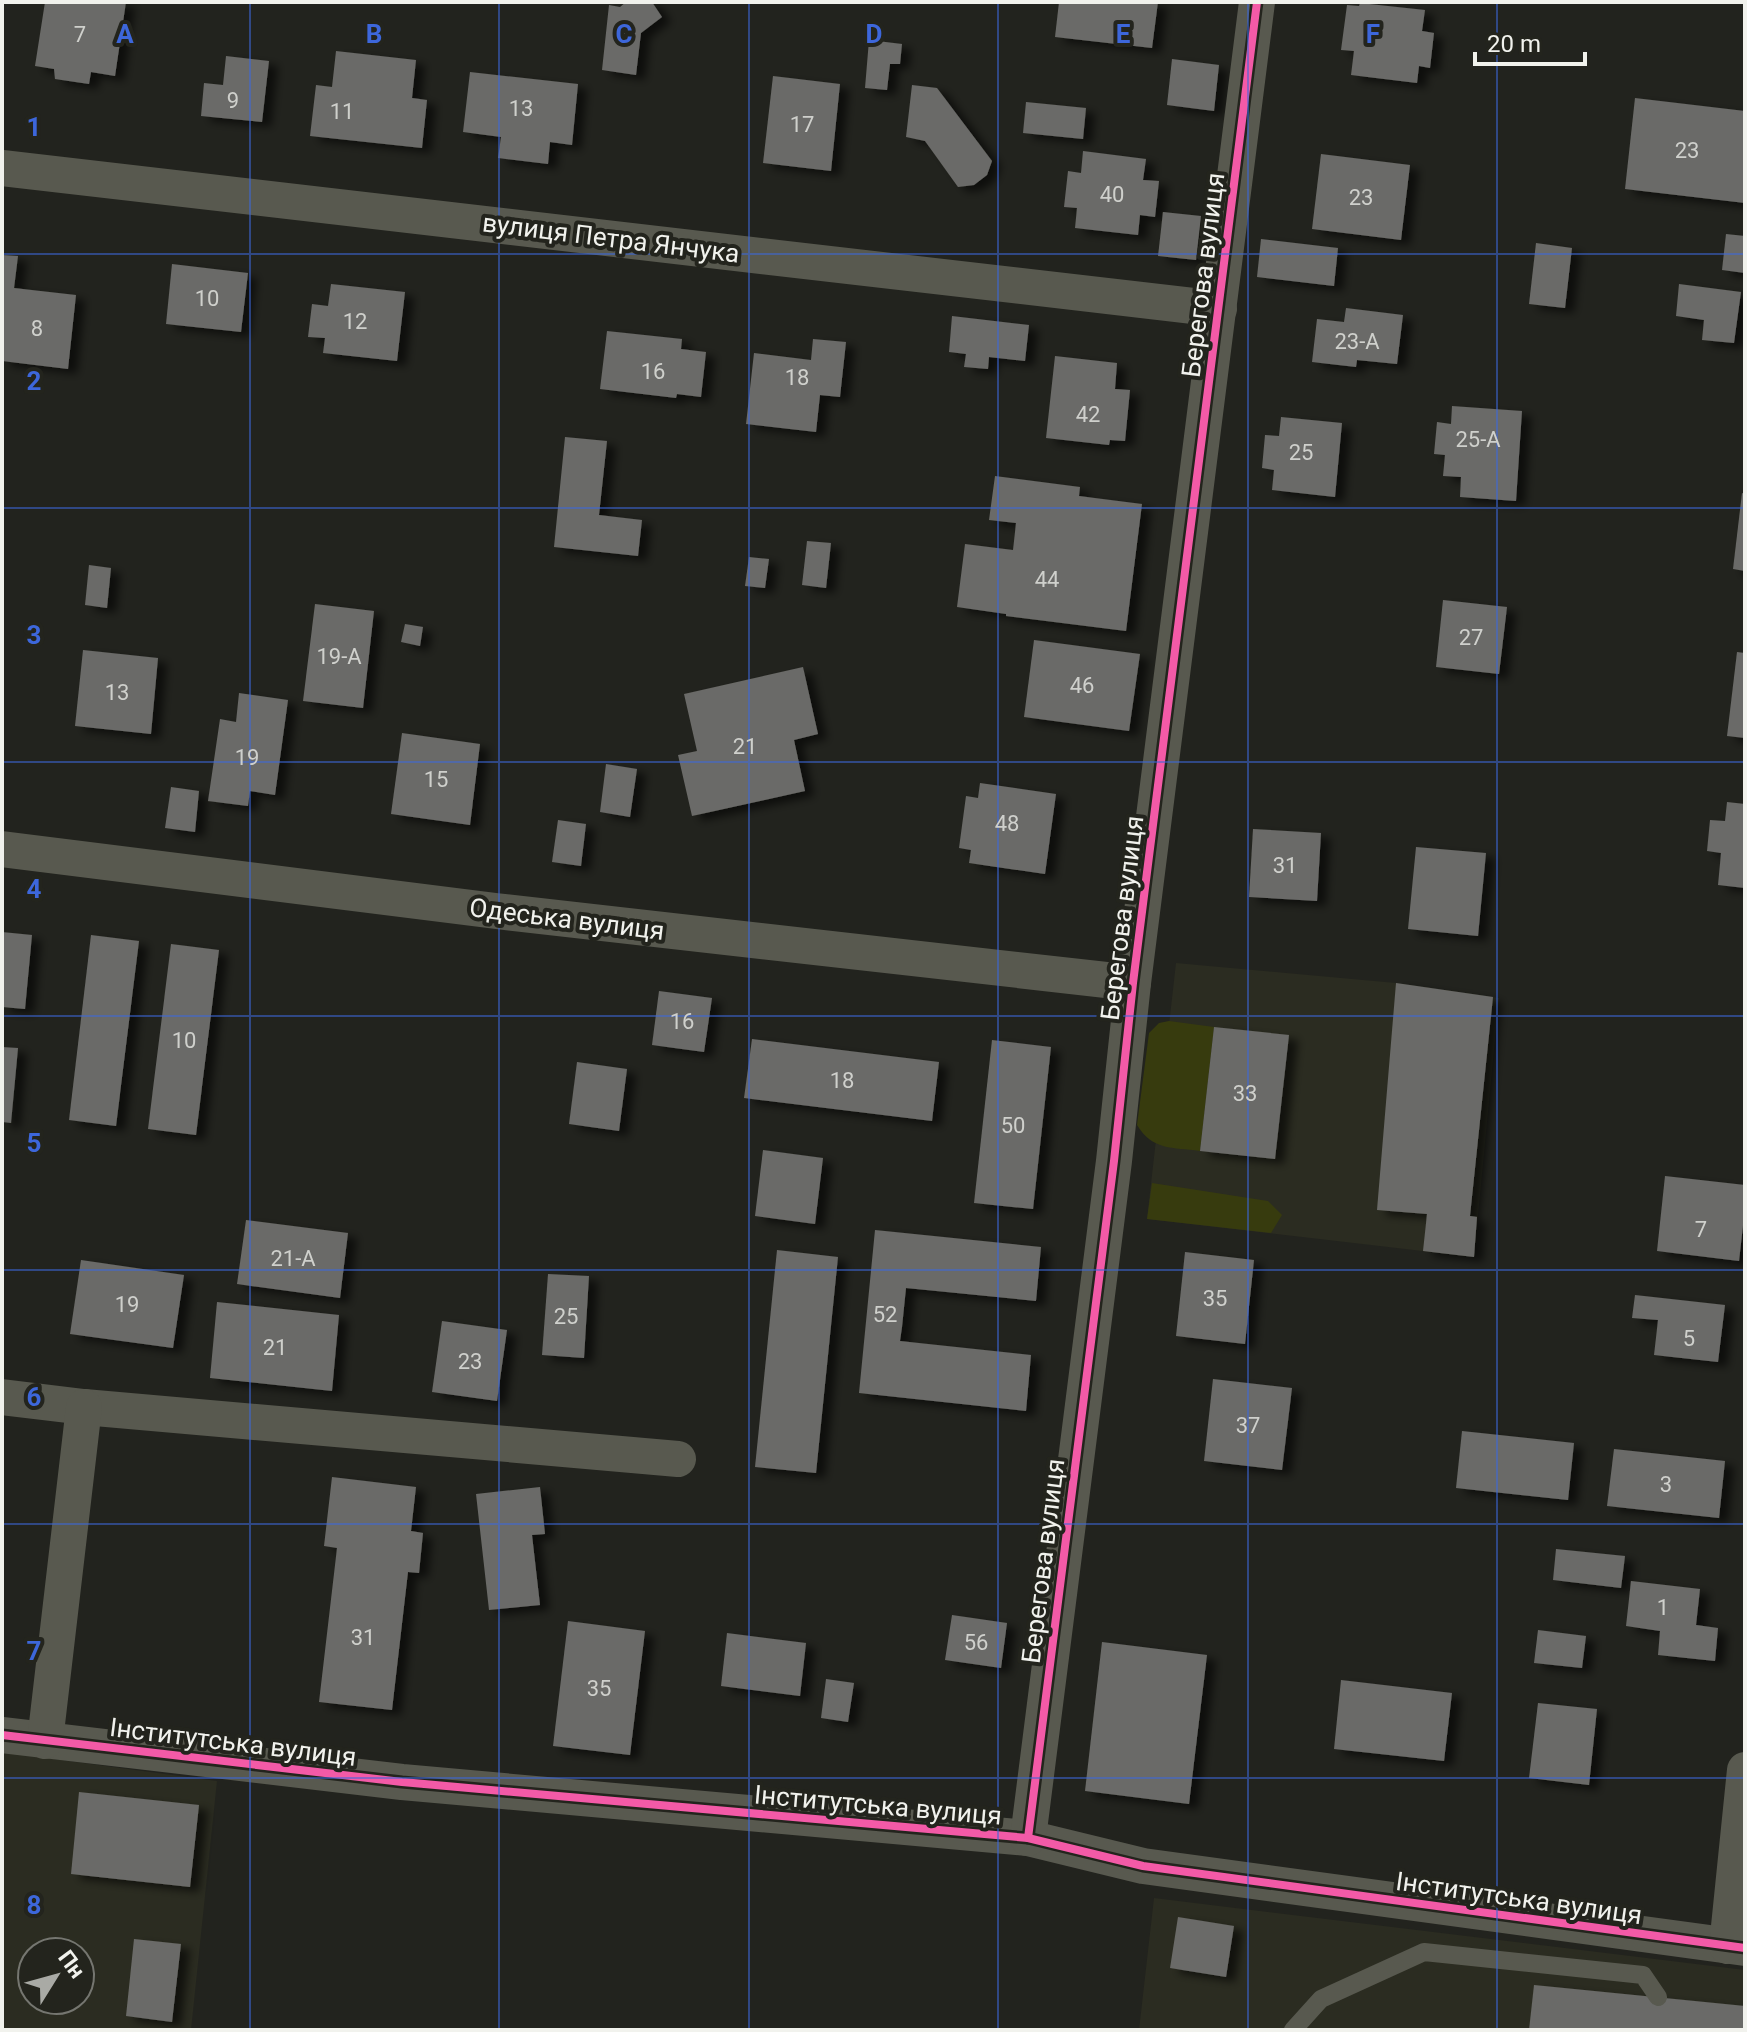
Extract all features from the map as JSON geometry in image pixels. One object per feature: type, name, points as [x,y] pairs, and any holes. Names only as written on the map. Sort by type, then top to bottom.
[{"type":"street","name":"Берегова вулиця","points":[[1028,1838],[1257,2]]},
{"type":"street","name":"вулиця Петра Янчука","points":[[2,168],[1219,309]]},
{"type":"street","name":"Одеська вулиця","points":[[2,849],[496,911],[1133,983]]},
{"type":"street","points":[[2,1397],[84,1407],[678,1459]]},
{"type":"street","points":[[45,1741],[84,1407]]},
{"type":"street","name":"Інститутська вулиця","points":[[2,1735],[402,1782],[1028,1838],[1143,1866],[1736,1947]]},
{"type":"street","points":[[1736,1947],[1745,1770]]},
{"type":"lane","points":[[1293,2030],[1321,1999],[1424,1952],[1643,1975],[1658,1997]]},
{"type":"shaded area","points":[[1176,963],[1396,983],[1499,998],[1474,1257],[1147,1219]]},
{"type":"shaded area","points":[[2,1752],[217,1781],[191,2030],[2,2030]]},
{"type":"shaded area","points":[[1154,1898],[1745,1970],[1745,2030],[1139,2030]]},
{"type":"green space","points":[[1169,1021],[1214,1027],[1200,1151],[1157,1144],[1137,1125],[1149,1033],[1159,1023]]},
{"type":"green space","points":[[1152,1183],[1268,1201],[1282,1215],[1271,1233],[1147,1219]]},
{"type":"building","points":[[45,2],[126,2],[115,76],[91,72],[89,84],[55,79],[54,69],[35,66]]},
{"type":"building","points":[[626,2],[652,2],[662,17],[641,33],[636,75],[602,70],[609,5],[620,7]]},
{"type":"building","points":[[1059,2],[1158,2],[1152,48],[1055,37]]},
{"type":"building","points":[[1360,3],[1425,10],[1422,31],[1434,33],[1430,68],[1419,66],[1417,83],[1351,75],[1354,51],[1341,50],[1347,5],[1359,6]]},
{"type":"building","points":[[869,40],[902,44],[900,64],[890,64],[887,90],[865,88]]},
{"type":"building","points":[[336,51],[416,60],[412,98],[427,100],[422,148],[310,136],[316,85],[332,87]]},
{"type":"building","points":[[226,56],[269,61],[262,122],[201,116],[204,83],[223,85]]},
{"type":"building","points":[[1172,59],[1219,65],[1214,111],[1167,105]]},
{"type":"building","points":[[470,72],[578,84],[572,145],[550,142],[548,164],[498,158],[501,137],[463,132]]},
{"type":"building","points":[[773,76],[840,84],[831,171],[763,163]]},
{"type":"building","points":[[912,85],[937,88],[992,161],[987,175],[974,185],[958,187],[925,141],[906,137]]},
{"type":"building","points":[[1635,98],[1745,111],[1745,203],[1625,189]]},
{"type":"building","points":[[1026,102],[1086,108],[1083,139],[1023,133]]},
{"type":"building","points":[[1083,151],[1146,159],[1143,180],[1159,181],[1155,217],[1140,215],[1138,235],[1075,228],[1077,208],[1064,207],[1068,171],[1081,173]]},
{"type":"building","points":[[1321,154],[1410,165],[1401,240],[1312,229]]},
{"type":"building","points":[[1163,212],[1201,216],[1196,260],[1158,256]]},
{"type":"building","points":[[1726,234],[1745,236],[1745,273],[1722,270]]},
{"type":"building","points":[[1261,239],[1338,248],[1334,286],[1257,277]]},
{"type":"building","points":[[1536,243],[1572,248],[1565,308],[1529,304]]},
{"type":"building","points":[[2,255],[18,256],[14,288],[76,295],[68,369],[2,361]]},
{"type":"building","points":[[172,264],[248,273],[241,332],[166,324]]},
{"type":"building","points":[[331,284],[405,292],[397,361],[323,353],[325,338],[308,337],[312,304],[328,306]]},
{"type":"building","points":[[1679,284],[1741,292],[1734,343],[1702,340],[1704,320],[1676,316]]},
{"type":"building","points":[[1346,308],[1403,315],[1397,364],[1357,360],[1356,367],[1312,362],[1317,319],[1344,322]]},
{"type":"building","points":[[952,316],[1029,325],[1025,361],[989,357],[988,369],[964,367],[966,354],[949,352]]},
{"type":"building","points":[[607,331],[682,339],[681,349],[706,352],[701,397],[677,394],[676,398],[600,389]]},
{"type":"building","points":[[813,339],[846,342],[840,397],[820,395],[816,432],[746,424],[754,353],[811,360]]},
{"type":"building","points":[[1055,356],[1117,363],[1115,389],[1130,390],[1125,441],[1110,440],[1109,445],[1046,438]]},
{"type":"building","points":[[1452,406],[1522,411],[1516,501],[1460,497],[1461,477],[1443,476],[1445,455],[1434,454],[1437,422],[1451,424]]},
{"type":"building","points":[[1281,417],[1342,423],[1335,497],[1272,490],[1274,470],[1262,468],[1265,435],[1279,436]]},
{"type":"building","points":[[565,437],[607,441],[599,515],[642,520],[638,556],[554,547]]},
{"type":"building","points":[[995,476],[1080,487],[1079,496],[1142,504],[1126,631],[957,607],[965,544],[1013,550],[1016,523],[989,520]]},
{"type":"building","points":[[1742,493],[1745,494],[1745,571],[1733,569]]},
{"type":"building","points":[[807,541],[831,543],[826,588],[802,585]]},
{"type":"building","points":[[749,557],[769,559],[765,588],[745,586]]},
{"type":"building","points":[[89,565],[111,568],[107,608],[85,605]]},
{"type":"building","points":[[1443,600],[1507,607],[1499,674],[1436,667]]},
{"type":"building","points":[[315,604],[374,611],[363,708],[303,701]]},
{"type":"building","points":[[405,624],[423,627],[420,646],[401,642]]},
{"type":"building","points":[[1034,640],[1140,654],[1129,731],[1024,717]]},
{"type":"building","points":[[83,650],[158,658],[151,734],[75,726]]},
{"type":"building","points":[[1737,652],[1745,653],[1745,738],[1727,736]]},
{"type":"building","points":[[803,667],[818,734],[794,740],[805,791],[692,816],[678,755],[697,751],[684,694]]},
{"type":"building","points":[[239,693],[288,700],[275,795],[250,791],[248,806],[208,801],[220,719],[236,722]]},
{"type":"building","points":[[402,733],[480,744],[470,825],[391,814]]},
{"type":"building","points":[[606,764],[637,769],[630,817],[600,812]]},
{"type":"building","points":[[980,783],[1056,794],[1045,874],[969,863],[971,850],[959,848],[966,796],[978,798]]},
{"type":"building","points":[[171,787],[199,791],[195,832],[165,828]]},
{"type":"building","points":[[1727,802],[1745,804],[1745,888],[1718,885],[1721,853],[1707,851],[1710,820],[1725,821]]},
{"type":"building","points":[[558,820],[586,824],[581,866],[552,862]]},
{"type":"building","points":[[1253,829],[1321,833],[1317,901],[1249,897]]},
{"type":"building","points":[[1416,847],[1486,853],[1478,936],[1408,929]]},
{"type":"building","points":[[2,932],[32,935],[25,1009],[2,1007]]},
{"type":"building","points":[[91,935],[139,941],[116,1126],[69,1120]]},
{"type":"building","points":[[171,944],[219,950],[196,1135],[148,1129]]},
{"type":"building","points":[[1396,983],[1493,997],[1470,1216],[1477,1217],[1474,1257],[1423,1251],[1427,1214],[1377,1210]]},
{"type":"building","points":[[659,991],[712,998],[704,1052],[652,1045]]},
{"type":"building","points":[[1214,1027],[1289,1035],[1275,1159],[1200,1151]]},
{"type":"building","points":[[752,1039],[939,1062],[932,1121],[744,1098]]},
{"type":"building","points":[[992,1040],[1051,1047],[1033,1209],[974,1203]]},
{"type":"building","points":[[2,1047],[18,1048],[11,1123],[2,1122]]},
{"type":"building","points":[[577,1062],[627,1069],[619,1131],[569,1124]]},
{"type":"building","points":[[763,1150],[823,1158],[815,1224],[755,1216]]},
{"type":"building","points":[[1665,1176],[1745,1185],[1739,1261],[1657,1251]]},
{"type":"building","points":[[246,1220],[348,1233],[340,1298],[237,1284]]},
{"type":"building","points":[[875,1230],[1041,1247],[1036,1301],[906,1288],[900,1341],[1031,1355],[1026,1411],[859,1393]]},
{"type":"building","points":[[777,1250],[838,1257],[816,1473],[755,1467]]},
{"type":"building","points":[[1185,1252],[1254,1260],[1245,1344],[1176,1336]]},
{"type":"building","points":[[81,1260],[184,1275],[173,1348],[70,1334]]},
{"type":"building","points":[[548,1274],[589,1276],[584,1358],[542,1355]]},
{"type":"building","points":[[1635,1295],[1725,1305],[1718,1362],[1654,1355],[1658,1320],[1632,1318]]},
{"type":"building","points":[[217,1302],[339,1315],[332,1391],[210,1378]]},
{"type":"building","points":[[442,1321],[507,1330],[497,1401],[432,1392]]},
{"type":"building","points":[[1213,1379],[1292,1388],[1282,1470],[1204,1461]]},
{"type":"building","points":[[1462,1431],[1574,1443],[1568,1500],[1456,1488]]},
{"type":"building","points":[[1614,1449],[1725,1461],[1719,1518],[1607,1506]]},
{"type":"building","points":[[332,1477],[416,1487],[411,1531],[423,1533],[419,1573],[408,1572],[392,1710],[319,1702],[337,1548],[324,1546]]},
{"type":"building","points":[[540,1487],[545,1534],[532,1535],[540,1605],[489,1610],[476,1494]]},
{"type":"building","points":[[1556,1549],[1625,1556],[1621,1588],[1553,1580]]},
{"type":"building","points":[[1631,1581],[1700,1589],[1696,1625],[1718,1628],[1715,1661],[1658,1655],[1660,1631],[1626,1626]]},
{"type":"building","points":[[952,1615],[1007,1623],[1001,1668],[945,1660]]},
{"type":"building","points":[[568,1621],[645,1631],[630,1755],[553,1746]]},
{"type":"building","points":[[1538,1630],[1586,1636],[1582,1668],[1534,1663]]},
{"type":"building","points":[[727,1633],[806,1643],[800,1696],[721,1686]]},
{"type":"building","points":[[1102,1642],[1207,1655],[1189,1804],[1085,1791]]},
{"type":"building","points":[[826,1679],[854,1683],[848,1722],[821,1718]]},
{"type":"building","points":[[1341,1680],[1452,1693],[1444,1761],[1334,1749]]},
{"type":"building","points":[[1538,1703],[1597,1709],[1589,1785],[1529,1778]]},
{"type":"building","points":[[79,1792],[199,1805],[190,1887],[71,1874]]},
{"type":"building","points":[[1178,1917],[1234,1926],[1226,1977],[1170,1968]]},
{"type":"building","points":[[134,1939],[181,1944],[172,2022],[126,2016]]},
{"type":"building","points":[[1534,1985],[1745,2006],[1745,2030],[1529,2030]]},
{"type":"cycle path","points":[[1028,1838],[1257,2]]},
{"type":"cycle path","points":[[2,1735],[402,1782],[1028,1838],[1143,1866],[1745,1948]]}]
